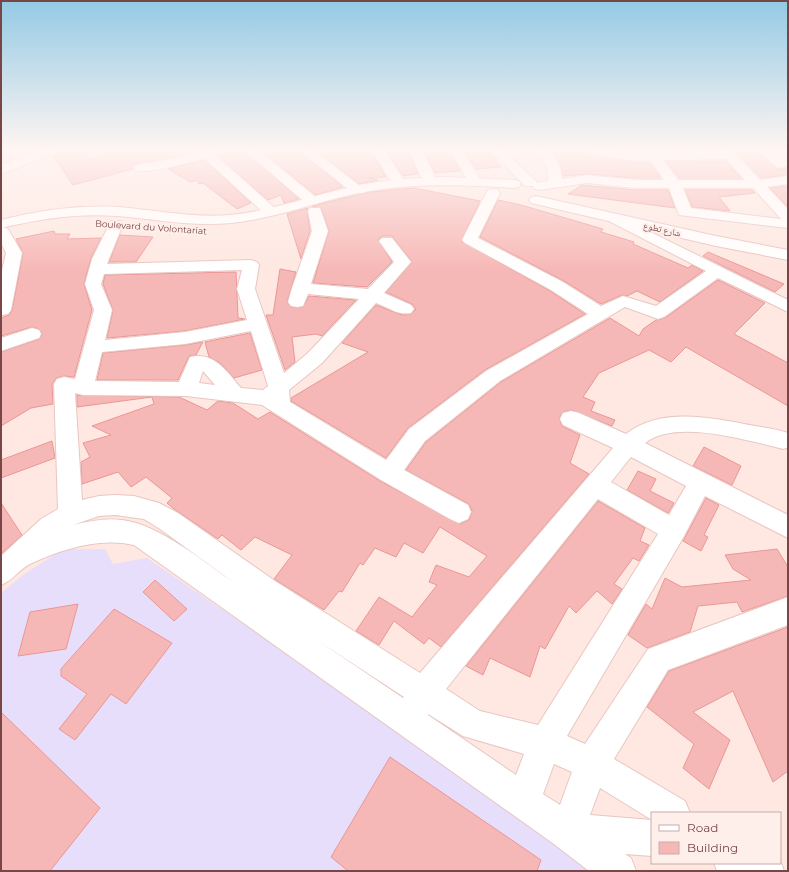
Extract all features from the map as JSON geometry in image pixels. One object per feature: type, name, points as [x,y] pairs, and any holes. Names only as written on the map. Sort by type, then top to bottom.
[{"type":"street","points":[[250,191],[271,212]]},
{"type":"street","points":[[296,191],[313,206],[320,231],[298,296],[373,295],[405,308]]},
{"type":"street","name":"Boulevard du Volontariat","points":[[2,230],[47,223],[74,221],[184,230],[223,231],[268,224],[356,191]]},
{"type":"street","name":"Boulevard du Volontariat","points":[[2,230],[48,213],[72,210],[103,211],[202,220],[231,219],[400,191]]},
{"type":"street","name":"Boulevard du Volontariat","points":[[471,191],[493,193],[530,191],[737,236],[788,245]]},
{"type":"street","name":"شارع تطوع","points":[[530,191],[612,218],[788,255]]},
{"type":"street","points":[[677,191],[684,205],[684,212],[788,224]]},
{"type":"street","points":[[763,191],[788,218]]},
{"type":"street","points":[[493,193],[470,240],[557,286],[601,314]]},
{"type":"street","points":[[612,218],[788,307]]},
{"type":"street","points":[[83,388],[103,310],[93,284],[97,269],[116,224]]},
{"type":"street","points":[[2,230],[14,253],[2,310]]},
{"type":"street","points":[[275,398],[315,358],[403,262],[387,241]]},
{"type":"street","points":[[97,269],[251,265],[246,289],[257,324],[275,398]]},
{"type":"street","points":[[389,473],[417,435],[493,376],[623,301],[658,313],[717,271]]},
{"type":"street","points":[[94,347],[186,338],[257,324]]},
{"type":"street","points":[[1,345],[32,334]]},
{"type":"street","points":[[71,514],[64,384],[83,388],[186,389],[275,398],[389,473],[459,512]]},
{"type":"street","points":[[571,419],[628,445],[788,527]]},
{"type":"street","points":[[407,720],[423,693],[628,445],[644,432],[666,425],[698,425],[784,440]]},
{"type":"street","points":[[523,801],[545,743],[674,530],[700,483]]},
{"type":"street","points":[[595,485],[674,530]]},
{"type":"street","points":[[1,573],[23,555],[50,527],[71,514],[99,506],[115,505],[134,506],[150,510],[169,521],[265,590],[474,725],[545,743],[592,764],[671,812]]},
{"type":"street","points":[[23,555],[85,533],[112,531],[136,534],[158,546],[567,831],[611,869]]},
{"type":"street","points":[[567,831],[592,764],[658,659],[788,611]]},
{"type":"street","points":[[567,831],[651,838]]},
{"type":"street","points":[[755,864],[766,871]]},
{"type":"shaded area","points":[[63,549],[105,549],[113,564],[147,558],[590,862],[587,871],[1,871],[1,593],[23,575]]},
{"type":"building","points":[[213,191],[238,191],[251,203],[237,209]]},
{"type":"building","points":[[257,191],[290,191],[299,199],[284,203],[281,195],[268,200]]},
{"type":"building","points":[[310,191],[330,191],[315,195]]},
{"type":"building","points":[[428,191],[480,201],[461,241],[550,291],[585,314],[485,370],[408,428],[386,458],[291,401],[291,398],[368,352],[342,343],[376,305],[402,315],[411,314],[416,309],[412,304],[386,292],[412,262],[392,236],[382,236],[378,240],[392,262],[367,287],[313,283],[329,231],[321,208],[312,206],[370,192]]},
{"type":"building","points":[[573,191],[668,191],[675,208],[568,194]]},
{"type":"building","points":[[685,191],[753,191],[755,193],[719,197],[730,211],[692,207]]},
{"type":"building","points":[[773,191],[788,191],[788,207]]},
{"type":"building","points":[[498,200],[521,205],[603,229],[601,232],[634,242],[633,244],[688,268],[692,265],[703,271],[660,302],[637,291],[627,296],[622,295],[601,304],[564,281],[480,237]]},
{"type":"building","points":[[308,208],[307,211],[310,231],[301,259],[287,214]]},
{"type":"building","points":[[54,231],[55,234],[70,234],[67,239],[101,238],[91,258],[84,284],[92,310],[74,377],[64,376],[56,378],[52,384],[53,404],[31,408],[1,426],[1,352],[39,339],[42,335],[39,329],[32,327],[1,336],[1,318],[9,315],[12,310],[23,253],[16,239]]},
{"type":"building","points":[[120,235],[153,237],[136,262],[109,262]]},
{"type":"building","points":[[708,252],[784,284],[775,292],[703,256]]},
{"type":"building","points":[[280,269],[296,272],[287,302],[291,307],[303,307],[309,296],[356,300],[322,336],[316,334],[292,337],[295,362],[285,370],[266,315],[273,315]]},
{"type":"building","points":[[236,272],[238,318],[245,319],[185,331],[107,338],[113,310],[103,284],[105,275]]},
{"type":"building","points":[[718,280],[765,303],[734,334],[788,363],[788,406],[686,347],[671,362],[649,350],[599,373],[583,397],[595,402],[591,411],[615,420],[612,426],[571,410],[563,412],[559,418],[562,426],[580,435],[570,463],[589,474],[441,647],[429,638],[424,644],[394,621],[379,645],[356,631],[379,597],[412,617],[437,585],[429,582],[436,565],[469,577],[487,556],[440,527],[423,553],[404,543],[396,557],[375,548],[363,565],[360,563],[342,592],[339,591],[324,610],[274,579],[292,555],[255,537],[241,550],[222,535],[218,539],[167,503],[172,498],[146,477],[131,487],[118,472],[82,484],[81,462],[90,457],[83,443],[111,435],[92,426],[154,404],[152,397],[77,407],[77,395],[179,397],[207,410],[218,401],[233,403],[258,419],[270,412],[380,481],[460,524],[469,520],[472,511],[469,504],[406,470],[426,442],[501,382],[610,318],[639,336],[643,329],[656,320],[665,318]]},
{"type":"building","points":[[250,333],[262,370],[234,378],[220,363],[209,357],[205,342]]},
{"type":"building","points":[[203,342],[196,355],[189,356],[178,380],[97,380],[103,353]]},
{"type":"building","points":[[52,441],[55,458],[1,478],[1,460]]},
{"type":"building","points":[[704,447],[741,466],[732,485],[693,466]]},
{"type":"building","points":[[638,471],[656,479],[650,491],[674,503],[668,513],[627,490]]},
{"type":"building","points":[[706,498],[719,505],[704,535],[708,537],[701,551],[683,541]]},
{"type":"building","points":[[598,501],[645,528],[640,541],[649,545],[639,561],[633,558],[614,584],[622,589],[612,604],[597,591],[576,613],[569,606],[545,649],[540,646],[530,677],[490,658],[483,675],[466,666]]},
{"type":"building","points":[[1,503],[22,535],[1,554]]},
{"type":"building","points":[[777,549],[788,567],[788,596],[742,612],[737,602],[698,606],[690,632],[647,648],[628,635],[646,604],[652,609],[665,578],[682,587],[751,580],[733,569],[725,555]]},
{"type":"building","points":[[155,580],[187,609],[174,621],[143,592]]},
{"type":"building","points":[[78,604],[66,649],[18,656],[30,612]]},
{"type":"building","points":[[114,609],[172,643],[126,704],[111,694],[75,740],[59,729],[87,694],[61,676],[61,669]]},
{"type":"building","points":[[788,627],[788,771],[773,782],[733,691],[693,712],[730,740],[709,789],[683,768],[694,744],[647,707],[669,671]]},
{"type":"building","points":[[1,712],[100,808],[50,871],[1,871]]},
{"type":"building","points":[[390,757],[541,860],[537,871],[348,871],[331,857]]}]
